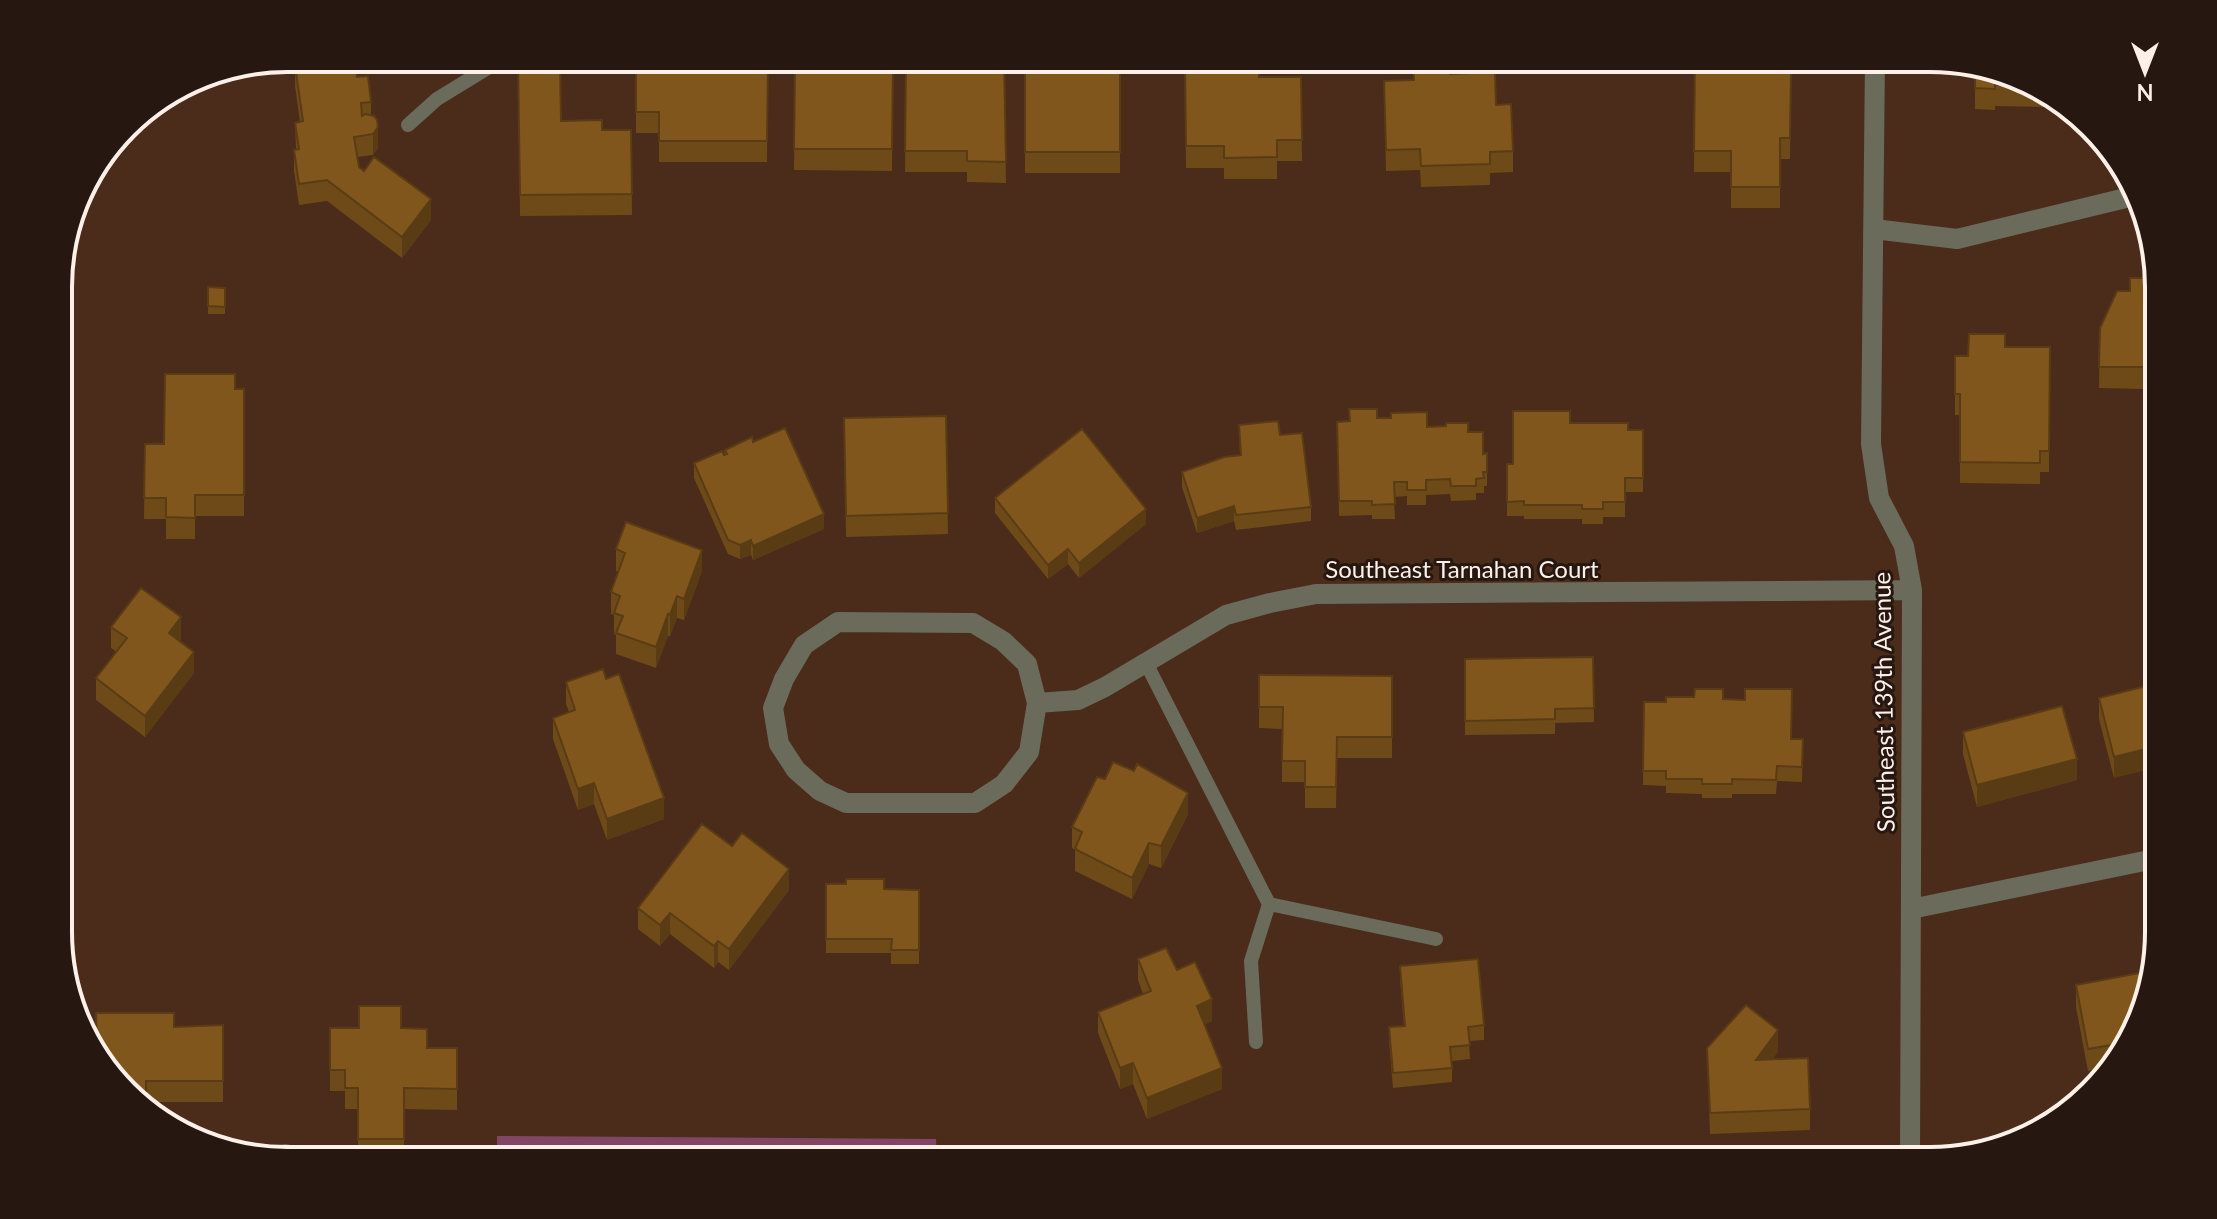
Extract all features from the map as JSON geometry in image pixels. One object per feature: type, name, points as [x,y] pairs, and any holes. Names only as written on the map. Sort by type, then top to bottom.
[{"type":"street","name":"Southeast 139th Avenue","points":[[1875,72],[1871,444],[1879,498],[1904,546],[1912,590],[1910,1147]]},
{"type":"street","points":[[1874,229],[1957,239],[2126,198]]},
{"type":"street","name":"Southeast Tarnahan Court","points":[[1037,703],[1078,700],[1226,615],[1316,594],[1912,590]]},
{"type":"street","points":[[838,622],[973,623],[1003,641],[1027,664],[1037,703],[1029,752],[1004,784],[975,803],[846,803],[820,791],[796,770],[779,744],[773,708],[784,679],[804,645],[838,622]]},
{"type":"street","points":[[1911,909],[2145,861]]},
{"type":"lane","points":[[408,125],[437,99],[481,72]]},
{"type":"lane","points":[[1146,663],[1269,904],[1251,961],[1256,1042]]},
{"type":"lane","points":[[1269,904],[1436,939]]},
{"type":"shaded area","points":[[497,1136],[936,1139],[936,1147],[497,1147]]},
{"type":"building","points":[[296,72],[356,72],[357,77],[368,76],[371,102],[361,103],[362,116],[374,116],[378,127],[373,134],[354,137],[359,167],[364,171],[374,157],[431,199],[402,237],[327,180],[299,184],[294,150],[299,149],[295,123],[303,121]]},
{"type":"building","points":[[518,72],[560,72],[561,121],[602,120],[602,130],[631,130],[632,194],[520,195]]},
{"type":"building","points":[[636,72],[768,72],[767,141],[659,141],[659,112],[636,112]]},
{"type":"building","points":[[795,72],[893,72],[892,149],[794,149]]},
{"type":"building","points":[[906,72],[1004,72],[1006,162],[967,161],[967,151],[905,151]]},
{"type":"building","points":[[1025,72],[1120,72],[1120,152],[1025,152]]},
{"type":"building","points":[[1185,72],[1259,72],[1259,77],[1301,77],[1302,140],[1277,140],[1277,157],[1224,158],[1224,146],[1186,146]]},
{"type":"building","points":[[1414,72],[1495,72],[1496,105],[1511,104],[1513,151],[1490,152],[1490,164],[1421,166],[1420,149],[1386,150],[1384,81],[1414,80]]},
{"type":"building","points":[[1695,72],[1791,72],[1790,138],[1780,138],[1780,187],[1731,187],[1731,151],[1694,151]]},
{"type":"building","points":[[1975,77],[2004,85],[1995,85],[1995,89],[1975,88]]},
{"type":"building","points":[[2130,278],[2144,278],[2145,377],[2144,367],[2099,367],[2100,328],[2117,291],[2130,291]]},
{"type":"building","points":[[208,287],[225,288],[225,307],[208,306]]},
{"type":"building","points":[[1969,334],[2005,334],[2005,347],[2050,347],[2049,451],[2040,451],[2040,463],[1960,462],[1960,394],[1955,394],[1955,356],[1968,356]]},
{"type":"building","points":[[165,374],[235,374],[235,389],[244,389],[244,495],[195,495],[195,518],[166,517],[166,498],[144,498],[145,444],[164,444]]},
{"type":"building","points":[[1349,409],[1377,409],[1377,418],[1391,418],[1391,413],[1427,412],[1427,427],[1468,423],[1468,432],[1483,432],[1487,472],[1483,472],[1484,478],[1476,479],[1476,486],[1451,486],[1450,479],[1426,480],[1426,490],[1407,490],[1407,482],[1394,482],[1395,504],[1339,501],[1337,422],[1350,421]]},
{"type":"building","points":[[1513,411],[1570,411],[1570,423],[1628,423],[1628,430],[1643,430],[1643,478],[1625,478],[1625,502],[1603,502],[1603,509],[1582,509],[1582,505],[1507,502],[1507,464],[1513,464]]},
{"type":"building","points":[[946,416],[948,513],[846,516],[844,418]]},
{"type":"building","points":[[1278,421],[1280,435],[1302,433],[1311,507],[1236,515],[1234,506],[1197,518],[1182,472],[1224,457],[1241,455],[1239,425]]},
{"type":"building","points":[[785,428],[824,514],[753,546],[751,540],[740,545],[728,540],[694,463],[722,451],[724,455],[727,454],[725,450],[752,437],[753,442]]},
{"type":"building","points":[[1082,429],[1146,509],[1079,563],[1068,549],[1048,565],[995,498]]},
{"type":"building","points":[[626,522],[702,550],[684,599],[677,596],[656,647],[616,633],[623,616],[614,613],[620,596],[611,592],[625,553],[616,549]]},
{"type":"building","points":[[141,588],[181,617],[169,633],[194,652],[145,716],[96,678],[127,638],[111,627]]},
{"type":"building","points":[[1593,657],[1594,708],[1555,709],[1555,719],[1465,721],[1465,659]]},
{"type":"building","points":[[603,669],[606,679],[619,674],[664,798],[607,819],[594,783],[578,789],[553,718],[575,710],[566,682]]},
{"type":"building","points":[[1259,675],[1392,676],[1392,737],[1337,737],[1336,787],[1305,787],[1305,761],[1282,761],[1283,707],[1259,707]]},
{"type":"building","points":[[2145,686],[2145,749],[2114,757],[2099,698]]},
{"type":"building","points":[[1695,689],[1723,689],[1723,699],[1745,700],[1745,689],[1792,689],[1791,739],[1803,739],[1802,767],[1777,766],[1776,780],[1732,779],[1732,784],[1702,784],[1702,779],[1666,779],[1666,771],[1643,771],[1644,702],[1666,702],[1666,697],[1694,697]]},
{"type":"building","points":[[2062,706],[2077,759],[1977,785],[1963,732]]},
{"type":"building","points":[[1113,762],[1134,771],[1137,764],[1188,793],[1161,846],[1149,843],[1132,878],[1075,849],[1082,832],[1072,827],[1097,777],[1105,779]]},
{"type":"building","points":[[702,824],[732,846],[742,833],[789,869],[729,949],[718,941],[714,946],[670,913],[660,925],[638,908]]},
{"type":"building","points":[[846,879],[884,879],[884,889],[919,890],[919,950],[891,950],[892,939],[826,939],[826,884],[846,884]]},
{"type":"building","points":[[1166,948],[1177,970],[1195,962],[1212,999],[1197,1006],[1222,1068],[1147,1098],[1133,1063],[1120,1068],[1098,1012],[1151,991],[1138,959]]},
{"type":"building","points":[[1478,959],[1484,1025],[1468,1027],[1470,1045],[1450,1047],[1452,1068],[1393,1073],[1389,1027],[1405,1026],[1400,966]]},
{"type":"building","points":[[2141,973],[2134,1001],[2113,1045],[2088,1049],[2076,985]]},
{"type":"building","points":[[1746,1005],[1778,1030],[1756,1060],[1808,1058],[1810,1109],[1710,1113],[1707,1048]]},
{"type":"building","points":[[359,1006],[401,1006],[401,1028],[427,1029],[427,1048],[457,1048],[457,1089],[404,1088],[404,1139],[358,1139],[358,1088],[345,1088],[345,1070],[330,1070],[330,1028],[359,1028]]},
{"type":"building","points":[[96,1013],[174,1013],[174,1027],[223,1025],[223,1081],[146,1081],[146,1095],[125,1074],[96,1031]]}]
